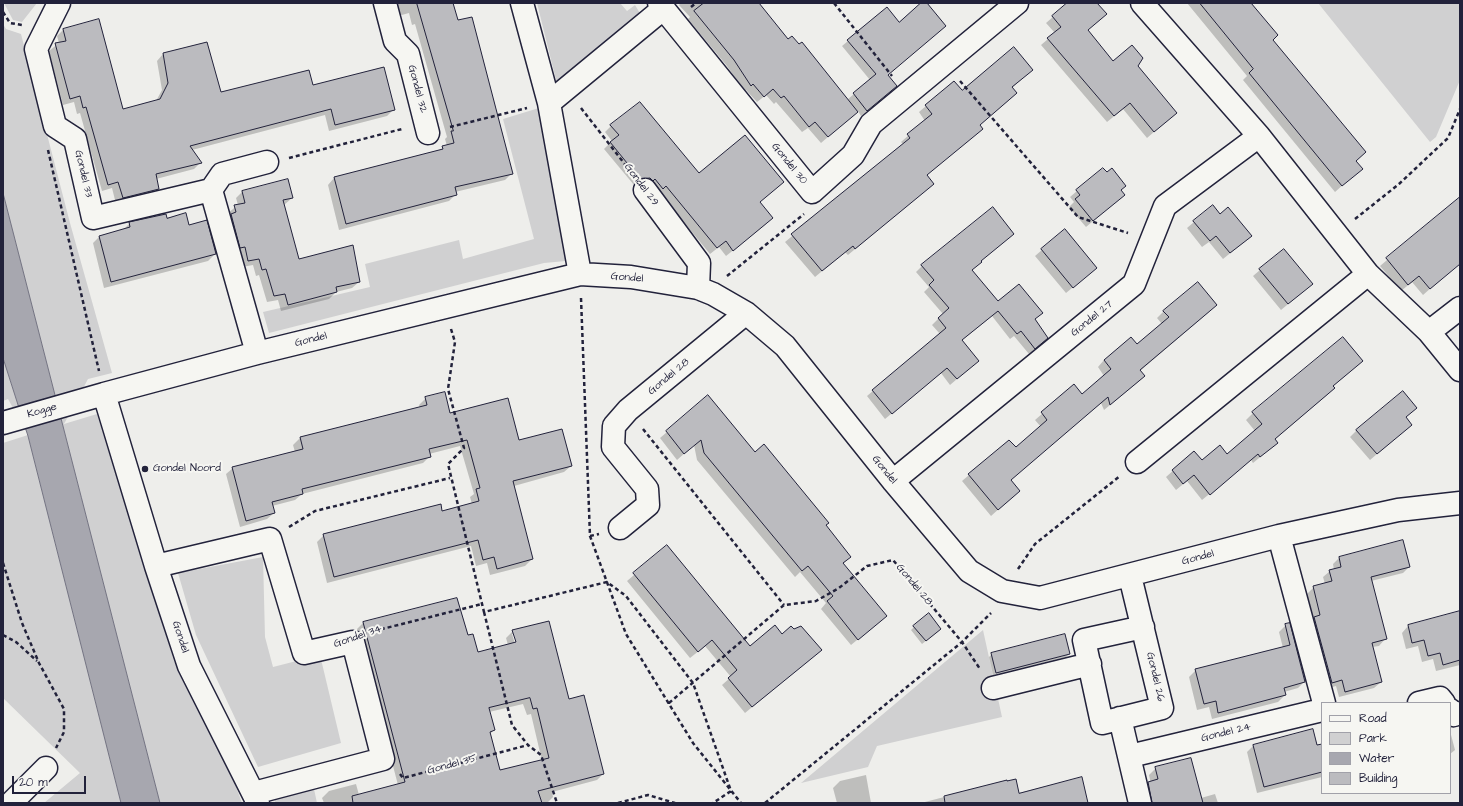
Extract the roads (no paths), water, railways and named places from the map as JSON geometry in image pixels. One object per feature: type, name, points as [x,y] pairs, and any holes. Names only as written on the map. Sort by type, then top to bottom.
[{"type":"street","name":"Gondel 33","points":[[60,3],[36,49],[55,126],[74,139],[93,218],[211,190]]},
{"type":"street","name":"Gondel 32","points":[[385,3],[395,41],[408,54],[428,133]]},
{"type":"street","points":[[522,3],[549,103],[580,274]]},
{"type":"street","name":"Gondel 30","points":[[661,6],[812,192],[853,155],[871,124],[1017,3]]},
{"type":"street","points":[[1142,3],[1259,136],[1368,274],[1429,332],[1460,370]]},
{"type":"street","points":[[549,103],[661,6]]},
{"type":"street","name":"Gondel 27","points":[[893,481],[1134,284],[1150,240],[1165,206],[1259,136]]},
{"type":"street","points":[[257,353],[211,190],[222,174],[267,162]]},
{"type":"street","name":"Gondel 29","points":[[644,190],[700,263],[706,291]]},
{"type":"street","name":"Gondel","points":[[256,798],[189,666],[156,566],[104,394],[257,353],[580,274],[631,277],[706,291],[746,313],[784,346],[893,481],[970,571],[1002,592],[1040,598],[1130,576],[1279,536],[1398,510],[1460,503]]},
{"type":"street","points":[[1137,462],[1368,274]]},
{"type":"street","points":[[1429,332],[1460,308]]},
{"type":"street","name":"Gondel 28","points":[[620,528],[648,505],[646,489],[613,447],[614,426],[628,410],[746,313]]},
{"type":"street","name":"Kogge","points":[[3,423],[104,394]]},
{"type":"street","points":[[1279,536],[1324,702]]},
{"type":"street","name":"Gondel 34","points":[[156,566],[270,539],[304,653],[353,642],[383,759],[256,798]]},
{"type":"street","name":"Gondel 26","points":[[1130,576],[1143,627],[1162,708],[1102,723],[1084,640],[1143,627]]},
{"type":"street","points":[[992,688],[1090,664]]},
{"type":"street","points":[[1423,702],[1440,698],[1444,702]]},
{"type":"street","name":"Gondel 24","points":[[1130,756],[1321,710]]},
{"type":"street","points":[[1120,718],[1140,803]]},
{"type":"street","points":[[11,803],[46,768]]},
{"type":"water","points":[[3,193],[160,803],[121,803],[28,436],[3,358]]},
{"type":"place","name":"Gondel Noord","points":[[145,469]]}]
